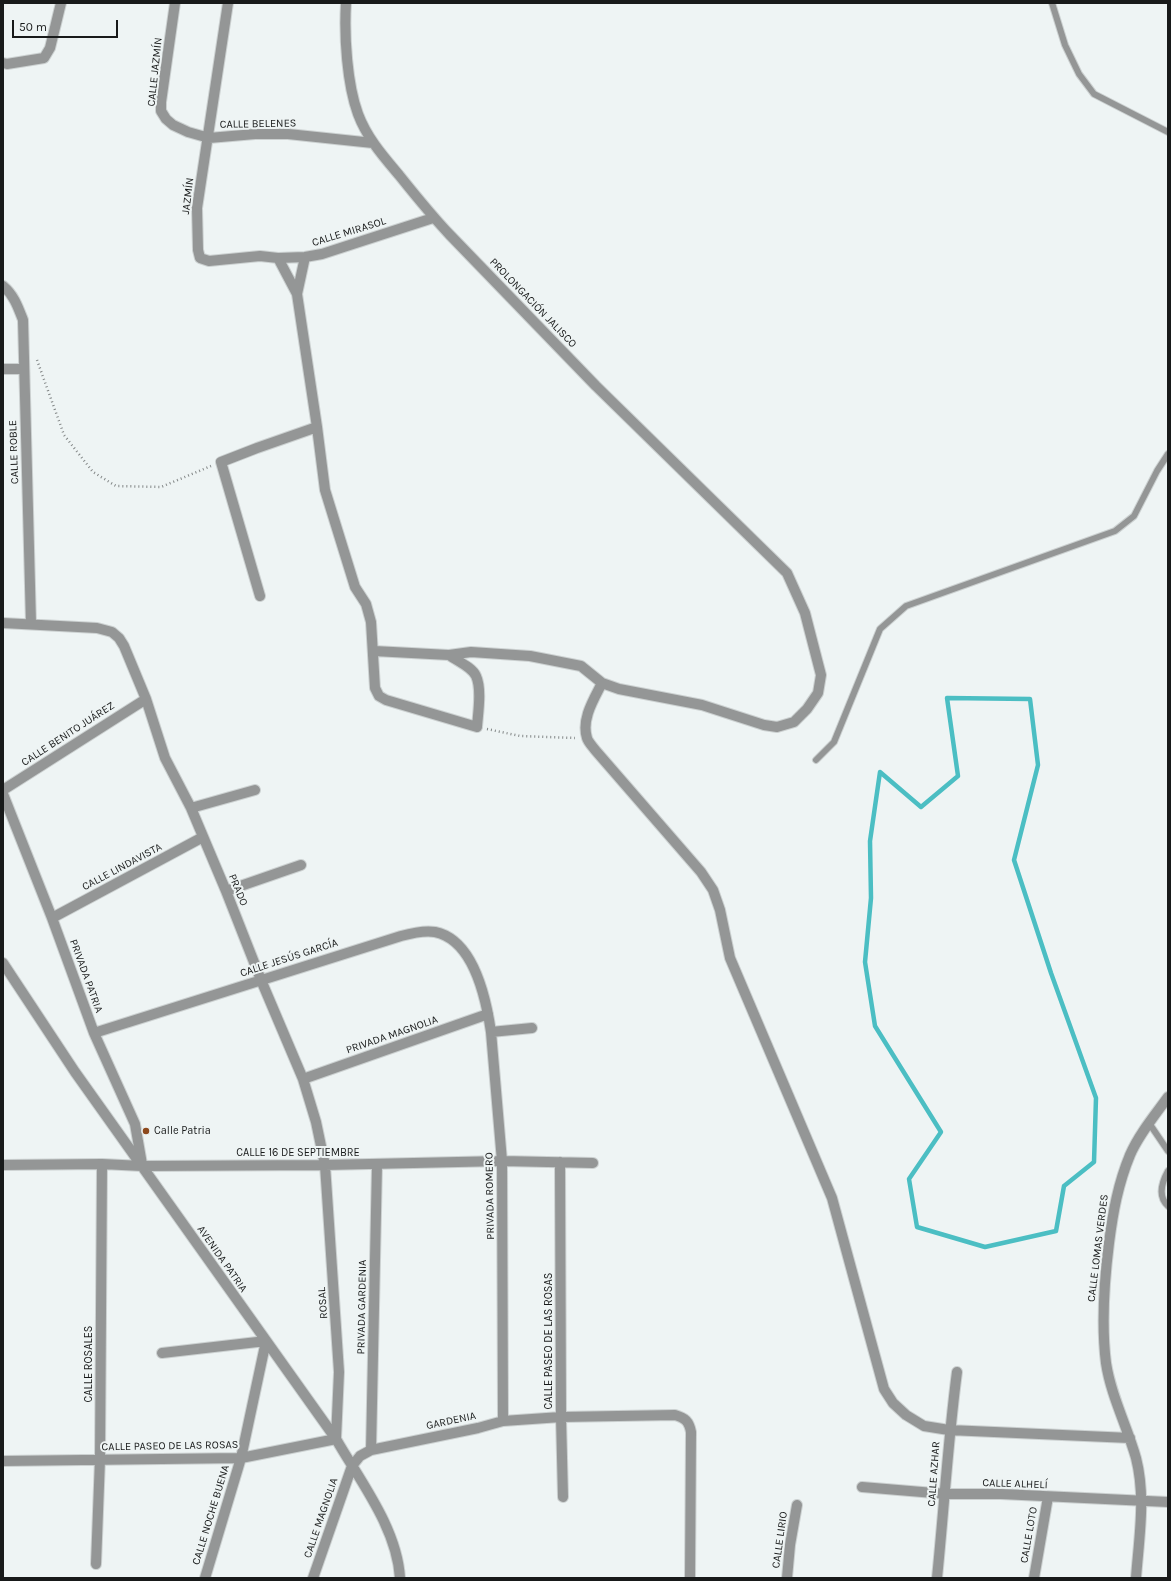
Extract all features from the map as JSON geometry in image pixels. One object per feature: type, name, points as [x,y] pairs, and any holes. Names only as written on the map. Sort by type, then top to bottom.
[{"type":"street","points":[[3,63],[6,64],[44,58],[47,54],[61,3]]},
{"type":"street","name":"CALLE JAZMÍN","points":[[175,3],[162,92],[161,111],[166,119],[173,125],[188,132],[209,138]]},
{"type":"street","name":"CALLE BELENES","points":[[228,3],[209,138],[255,134],[288,134],[373,143]]},
{"type":"street","name":"PROLONGACIÓN JALISCO","points":[[346,3],[347,54],[352,89],[358,114],[373,143],[434,218],[596,386],[787,573],[805,613],[821,675],[818,692],[807,709],[794,722],[777,727],[764,725],[702,705],[619,689],[602,683]]},
{"type":"street","name":"JAZMÍN","points":[[200,258],[198,250],[197,208],[209,138]]},
{"type":"street","name":"CALLE MIRASOL","points":[[200,258],[208,261],[260,256],[278,258],[305,257],[322,254],[434,218]]},
{"type":"street","points":[[297,294],[305,257]]},
{"type":"street","points":[[278,258],[297,294],[325,490],[355,587],[366,604],[371,622],[374,651],[375,688],[379,696],[386,700],[477,727],[479,688],[476,676],[468,668],[449,655]]},
{"type":"street","name":"CALLE ROBLE","points":[[3,286],[10,292],[18,306],[22,320],[31,624]]},
{"type":"street","points":[[3,369],[24,369]]},
{"type":"street","points":[[260,596],[222,462],[317,427]]},
{"type":"street","points":[[3,623],[31,624]]},
{"type":"street","name":"PRADO","points":[[31,624],[97,628],[112,632],[119,638],[124,646],[146,699],[165,758],[191,808],[303,1079],[316,1122],[325,1165]]},
{"type":"street","points":[[374,651],[449,655],[471,652],[530,656],[580,666],[602,683],[589,710],[586,726],[587,738],[596,751],[701,872],[713,890],[720,910],[730,958],[832,1198],[884,1388],[893,1403],[924,1426],[949,1430],[1130,1438]]},
{"type":"street","name":"CALLE BENITO JUÁREZ","points":[[3,790],[146,699]]},
{"type":"street","points":[[191,808],[255,790]]},
{"type":"street","name":"PRIVADA PATRIA","points":[[3,794],[52,918],[94,1033],[135,1124],[142,1166]]},
{"type":"street","name":"CALLE LINDAVISTA","points":[[52,918],[203,837]]},
{"type":"street","points":[[226,890],[301,865]]},
{"type":"street","name":"CALLE JESÚS GARCÍA","points":[[94,1033],[401,936],[419,932],[435,932],[453,940],[466,953],[476,973]]},
{"type":"street","name":"AVENIDA PATRIA","points":[[3,963],[75,1072],[336,1439],[370,1495],[388,1532],[399,1561],[400,1578]]},
{"type":"street","name":"PRIVADA ROMERO","points":[[476,973],[488,1014],[491,1032],[502,1161],[503,1421]]},
{"type":"street","name":"PRIVADA MAGNOLIA","points":[[303,1079],[488,1014]]},
{"type":"street","points":[[491,1032],[532,1028]]},
{"type":"street","name":"CALLE LOMAS VERDES","points":[[1136,1578],[1142,1501],[1136,1460],[1130,1438],[1114,1396],[1106,1364],[1103,1319],[1104,1279],[1117,1190],[1130,1154],[1149,1123],[1168,1097]]},
{"type":"street","name":"CALLE 16 DE SEPTIEMBRE","points":[[3,1165],[376,1165],[502,1161],[593,1163]]},
{"type":"street","name":"CALLE PASEO DE LAS ROSAS","points":[[560,1162],[561,1417],[675,1415],[686,1420],[690,1424],[690,1578]]},
{"type":"street","name":"CALLE ROSALES","points":[[96,1564],[100,1459],[102,1164]]},
{"type":"street","name":"ROSAL","points":[[325,1165],[339,1372],[336,1439]]},
{"type":"street","name":"PRIVADA GARDENIA","points":[[371,1450],[376,1165]]},
{"type":"street","points":[[162,1352],[266,1341]]},
{"type":"street","name":"CALLE NOCHE BUENA","points":[[205,1578],[241,1458],[266,1341]]},
{"type":"street","name":"CALLE AZHAR","points":[[937,1578],[946,1494],[949,1430],[957,1372]]},
{"type":"street","points":[[561,1417],[563,1497]]},
{"type":"street","name":"GARDENIA","points":[[352,1466],[360,1456],[371,1450],[478,1428],[503,1421],[561,1417]]},
{"type":"street","name":"CALLE PASEO DE LAS ROSAS","points":[[3,1461],[241,1458],[336,1439]]},
{"type":"street","name":"CALLE MAGNOLIA","points":[[313,1578],[352,1466]]},
{"type":"street","name":"CALLE ALHELÍ","points":[[862,1487],[946,1494],[1001,1494],[1168,1502]]},
{"type":"street","name":"CALLE LOTO","points":[[1034,1578],[1048,1497]]},
{"type":"street","name":"CALLE LIRIO","points":[[787,1578],[790,1544],[797,1505]]},
{"type":"lane","points":[[1052,3],[1065,45],[1079,74],[1094,94],[1168,132]]},
{"type":"lane","points":[[816,760],[834,742],[880,629],[906,606],[1115,530],[1134,516],[1157,471],[1168,454]]},
{"type":"lane","points":[[1149,1123],[1168,1151]]},
{"type":"lane","points":[[1168,1171],[1162,1182],[1161,1194],[1166,1205],[1168,1206]]},
{"type":"path","points":[[36,356],[64,435],[92,472],[116,486],[161,487],[222,462]]},
{"type":"path","points":[[477,727],[520,736],[587,738]]},
{"type":"waterway","points":[[947,698],[1030,699],[1038,765],[1014,860],[1051,973],[1096,1098],[1094,1162],[1064,1186],[1056,1231],[985,1247],[917,1227],[909,1179],[941,1132],[875,1026],[865,962],[871,898],[870,841],[880,772],[921,807],[958,776],[947,698]]},
{"type":"place","name":"Calle Patria","points":[[146,1131]]}]
